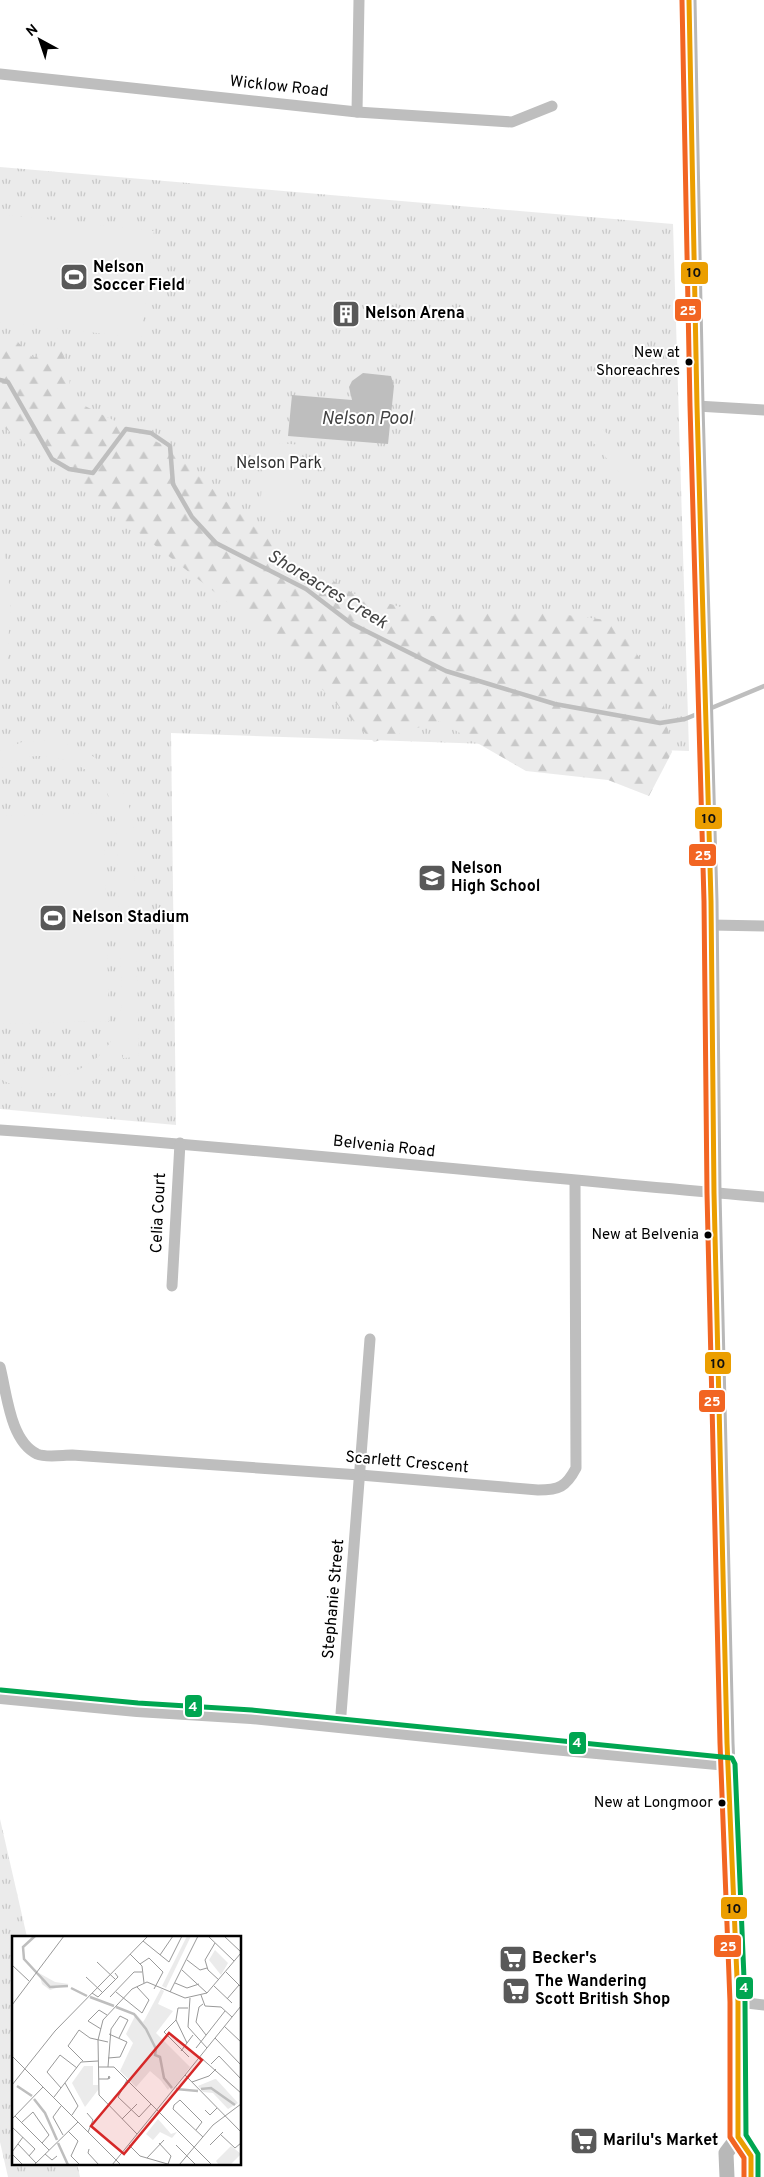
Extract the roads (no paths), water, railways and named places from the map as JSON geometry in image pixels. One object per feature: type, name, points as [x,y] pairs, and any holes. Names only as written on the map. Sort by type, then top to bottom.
[{"type":"main road","points":[[689,0],[697,406],[711,925],[714,1193],[728,1764],[738,2002],[738,2137],[751,2156],[751,2177]]},
{"type":"main road","points":[[727,2177],[726,2153],[738,2137]]},
{"type":"street","points":[[358,112],[359,0]]},
{"type":"street","name":"Wicklow Road","points":[[0,74],[358,112],[512,122],[552,106]]},
{"type":"street","points":[[697,406],[764,410]]},
{"type":"street","points":[[711,925],[764,926]]},
{"type":"street","name":"Belvenia Road","points":[[0,1130],[180,1143],[575,1182],[764,1197]]},
{"type":"street","name":"Celia Court","points":[[172,1286],[180,1143]]},
{"type":"street","name":"Scarlett Crescent","points":[[0,1367],[14,1426],[20,1441],[38,1455],[72,1455],[555,1490],[571,1478],[576,1468],[575,1182]]},
{"type":"street","name":"Stephanie Street","points":[[340,1727],[370,1339]]},
{"type":"street","points":[[0,1697],[137,1710],[251,1717],[728,1764]]},
{"type":"street","points":[[738,2002],[764,2005]]},
{"type":"water","name":"Nelson Pool","points":[[363,373],[391,376],[394,386],[388,444],[288,436],[292,395],[352,400],[349,387],[352,381]]},
{"type":"waterway","name":"Shoreacres Creek","points":[[0,380],[8,382],[52,459],[69,469],[93,473],[126,429],[151,433],[170,446],[173,484],[192,517],[216,543],[306,589],[352,624],[446,671],[555,704],[660,723],[685,719],[702,712]]},
{"type":"waterway","name":"Shoreacres Creek","points":[[709,709],[764,686]]},
{"type":"place","name":"Nelson Soccer Field","points":[[74,277]]},
{"type":"place","name":"Nelson Arena","points":[[346,314]]},
{"type":"place","name":"New at Shoreachres","points":[[689,362]]},
{"type":"place","name":"Nelson High School","points":[[432,878]]},
{"type":"place","name":"Nelson Stadium","points":[[53,918]]},
{"type":"place","name":"New at Belvenia","points":[[708,1235]]},
{"type":"place","name":"New at Longmoor","points":[[722,1803]]},
{"type":"place","name":"Becker's","points":[[513,1959]]},
{"type":"place","name":"The Wandering Scott British Shop","points":[[516,1991]]},
{"type":"place","name":"Marilu's Market","points":[[584,2141]]},
{"type":"park label","name":"Nelson Park","points":[[279,464]]}]
